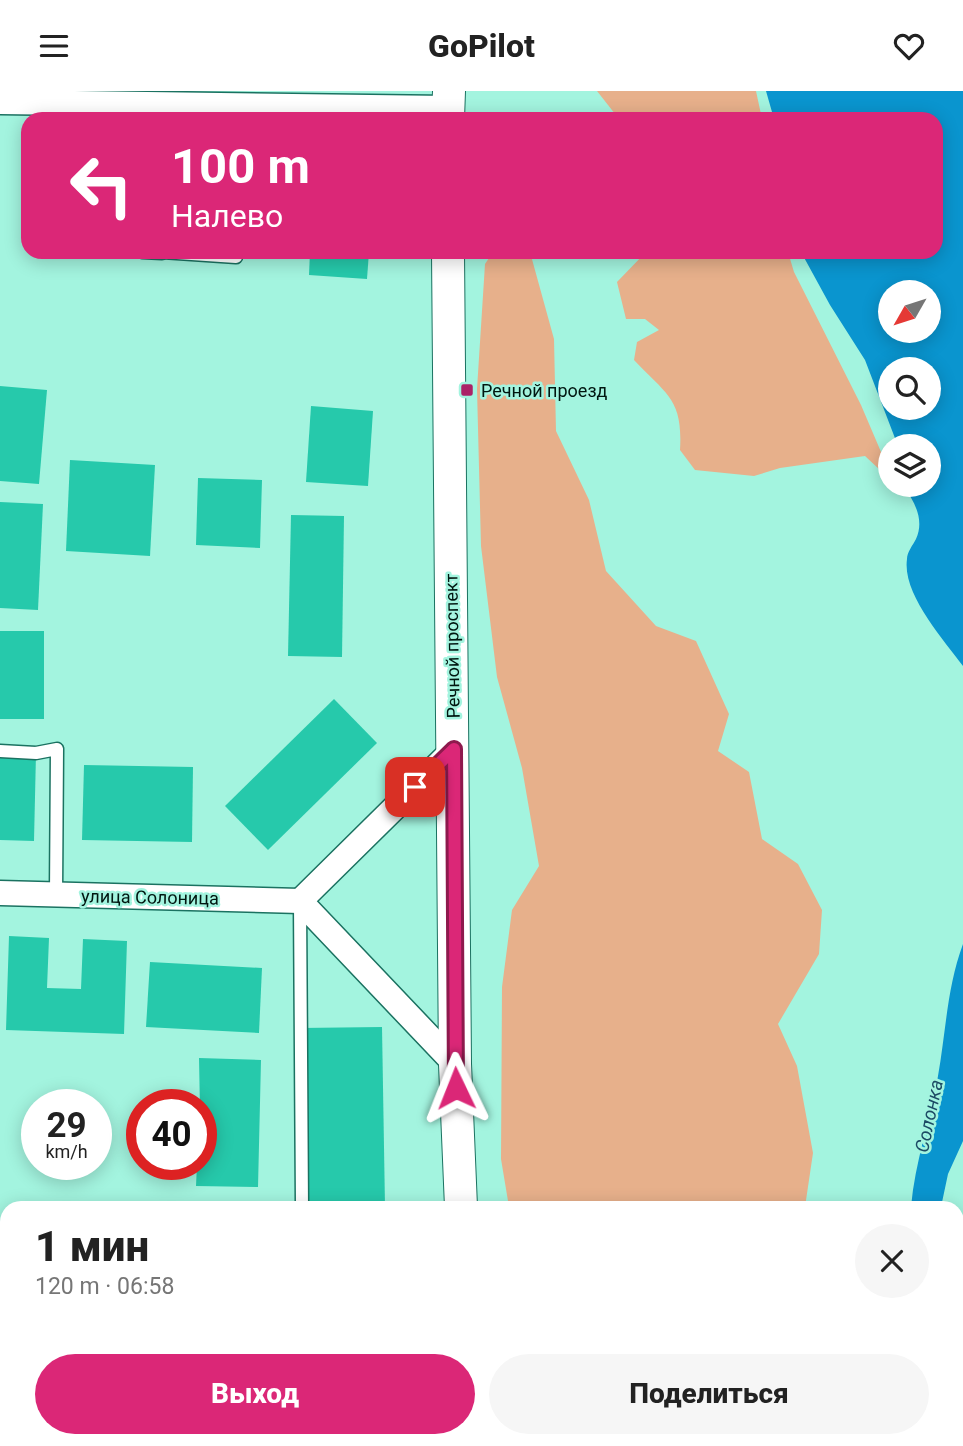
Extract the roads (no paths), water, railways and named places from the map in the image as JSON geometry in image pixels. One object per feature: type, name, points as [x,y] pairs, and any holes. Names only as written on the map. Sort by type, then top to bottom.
[{"type":"street","points":[[0,102],[160,112],[448,106]]},
{"type":"street","name":"Речной проспект","points":[[449,259],[455,1064],[461,1201]]},
{"type":"street","points":[[454,749],[300,901],[455,1064]]},
{"type":"street","name":"улица Солоница","points":[[0,893],[300,901]]},
{"type":"lane","points":[[0,751],[36,753],[57,749],[55,895]]},
{"type":"lane","points":[[300,901],[302,1201]]},
{"type":"water","points":[[766,91],[963,91],[963,666],[926,616],[907,573],[907,556],[916,539],[919,524],[919,517],[910,497],[941,497],[941,434],[893,434],[888,420],[941,420],[941,357],[878,357],[878,394],[865,360],[805,259],[943,259],[943,112],[772,112]]},
{"type":"water","points":[[963,944],[963,1141],[948,1174],[942,1201],[912,1201],[938,1076],[950,993]]},
{"type":"place","name":"Речной проезд","points":[[467,390]]},
{"type":"water label","name":"Солонка","points":[[929,1116]]}]
